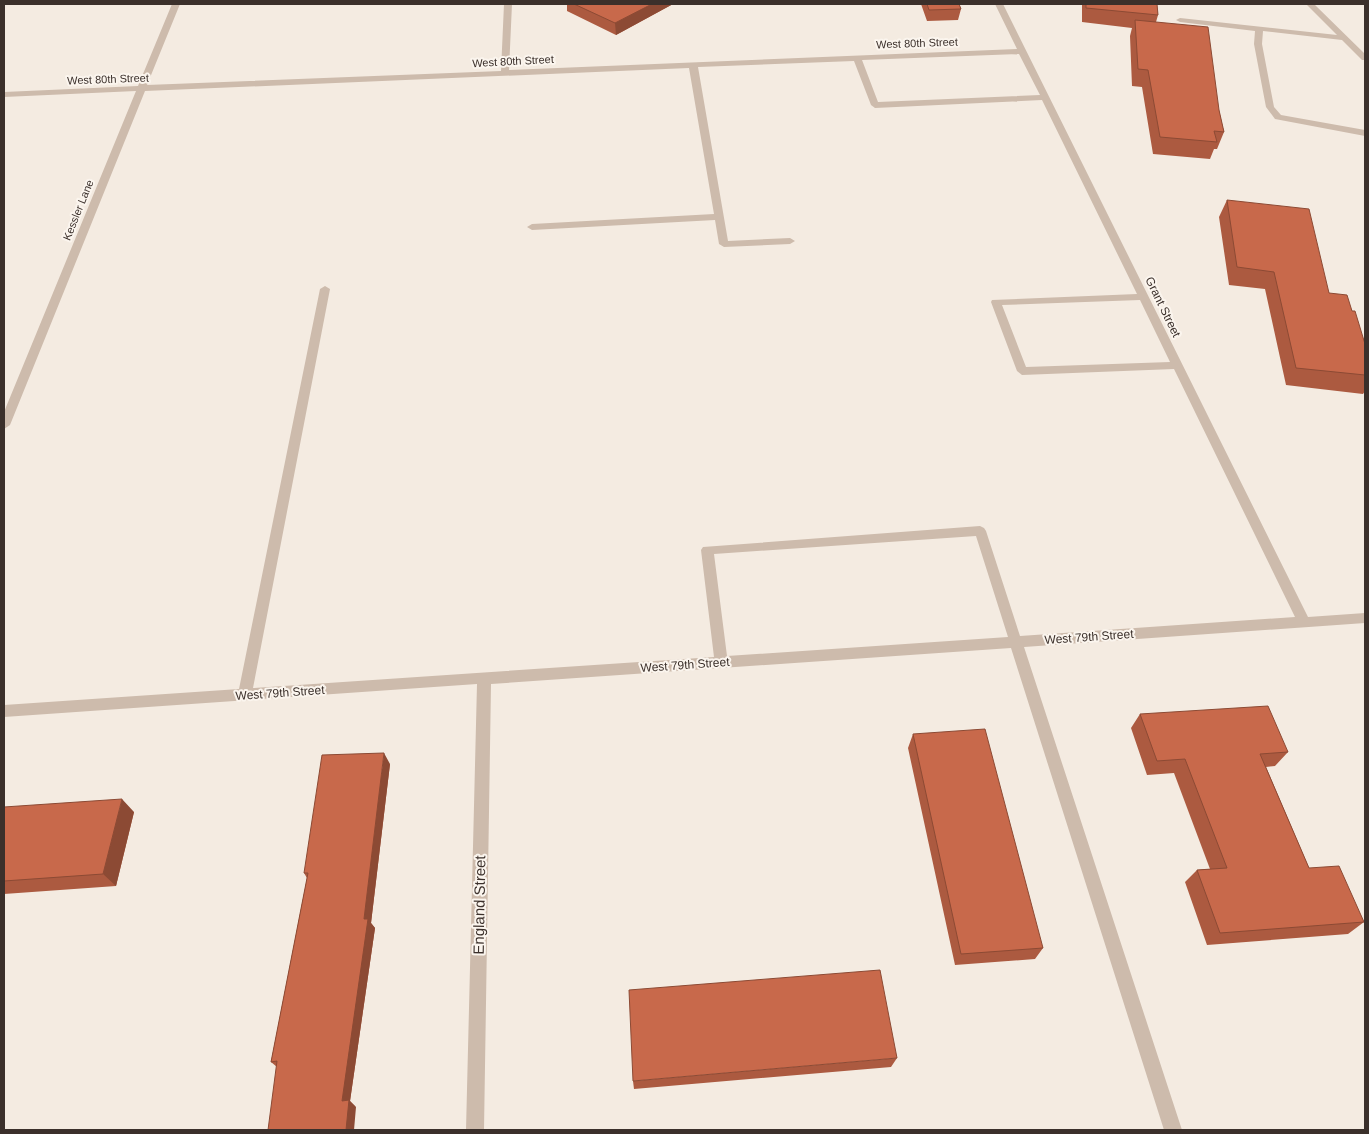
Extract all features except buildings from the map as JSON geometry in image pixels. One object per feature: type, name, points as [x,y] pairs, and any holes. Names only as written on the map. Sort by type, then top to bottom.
[{"type":"street","name":"Kessler Lane","points":[[4,425],[176,4]]},
{"type":"street","points":[[505,72],[508,4]]},
{"type":"street","name":"Grant Street","points":[[999,4],[1304,622]]},
{"type":"street","points":[[1310,4],[1365,58]]},
{"type":"street","points":[[1180,20],[1345,38]]},
{"type":"street","points":[[1259,29],[1258,44],[1270,107],[1274,114],[1278,117],[1365,133]]},
{"type":"street","name":"West 80th Street","points":[[4,94],[1022,51]]},
{"type":"street","points":[[858,57],[875,105],[1045,97]]},
{"type":"street","points":[[693,64],[724,244],[790,241]]},
{"type":"street","points":[[532,227],[720,217]]},
{"type":"street","points":[[244,695],[325,289]]},
{"type":"street","points":[[1144,297],[996,302],[1022,370],[1177,365]]},
{"type":"street","points":[[721,663],[707,550],[980,531],[1173,1130]]},
{"type":"street","name":"West 79th Street","points":[[4,711],[1365,618]]},
{"type":"street","name":"England Street","points":[[475,1130],[484,679]]}]
